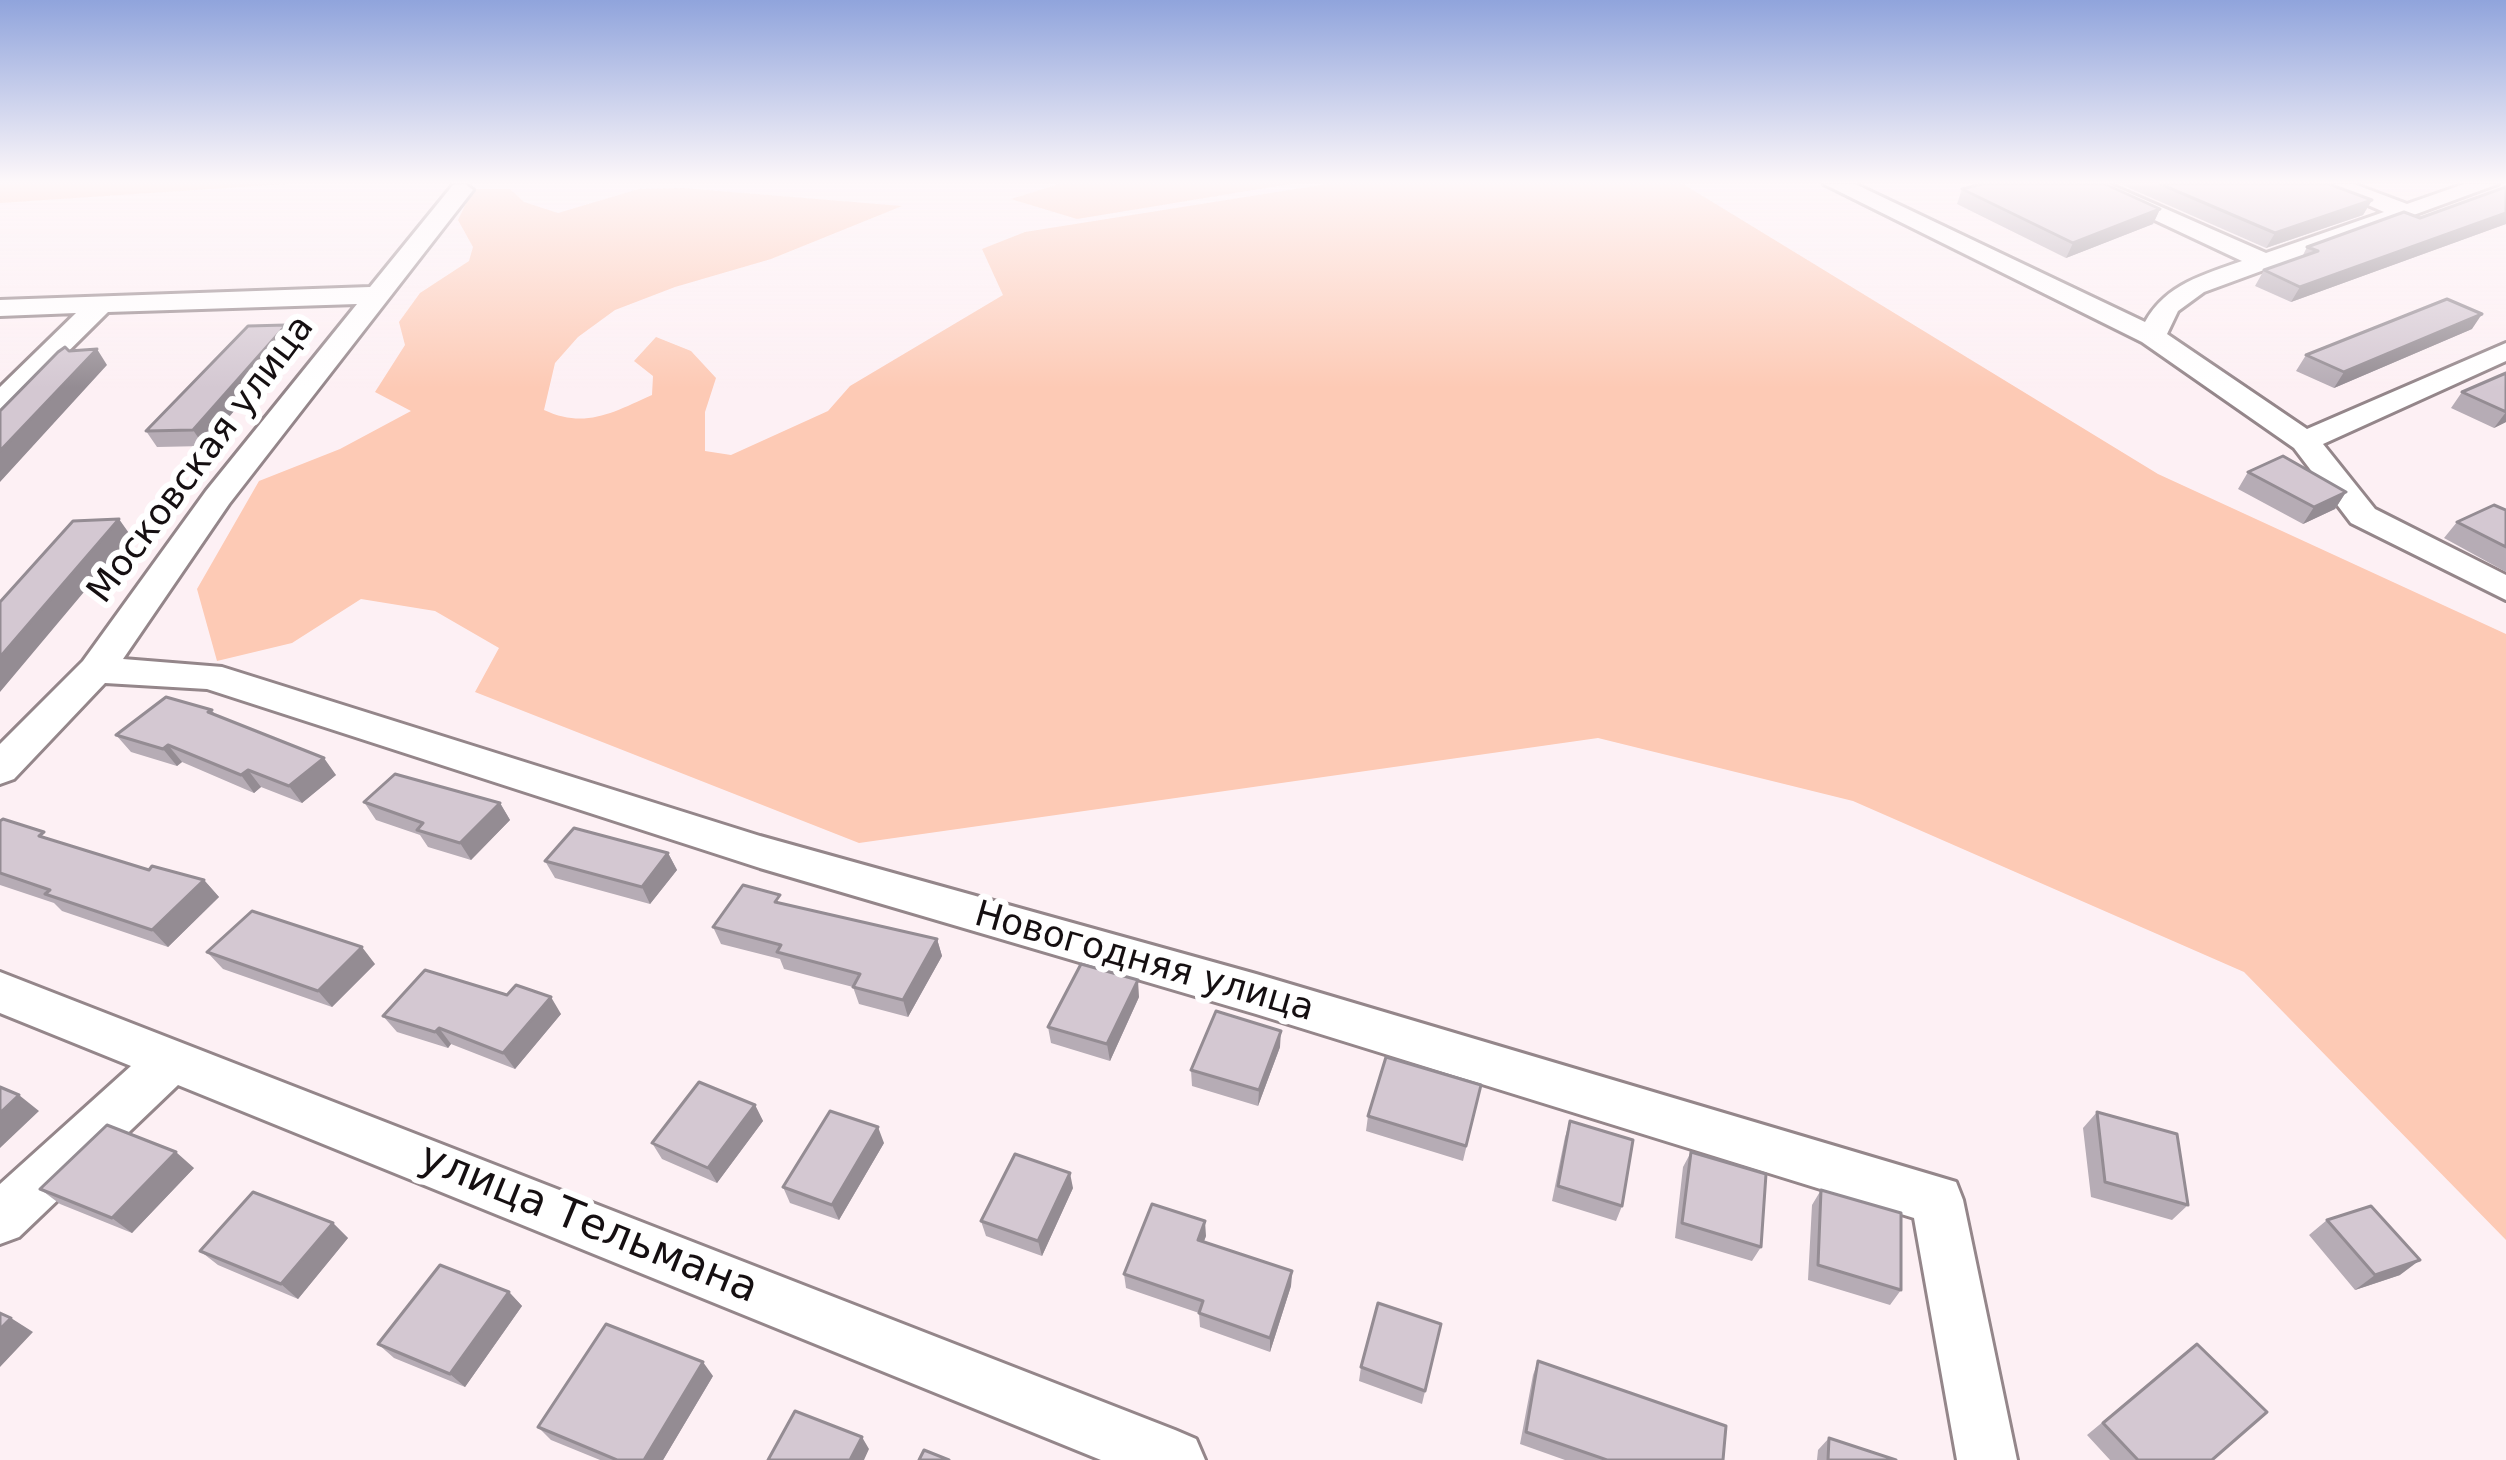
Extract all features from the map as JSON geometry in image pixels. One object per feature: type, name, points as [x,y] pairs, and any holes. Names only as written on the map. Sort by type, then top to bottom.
[{"type":"street","name":"Московская улица","points":[[0,769],[96,670],[217,498],[410,252]]},
{"type":"street","points":[[1978,252],[2152,336],[2305,441],[2363,517],[2506,589]]},
{"type":"street","points":[[2243,252],[2261,260]]},
{"type":"street","points":[[2152,336],[2167,307],[2195,286],[2284,252]]},
{"type":"street","points":[[0,308],[374,295]]},
{"type":"street","points":[[0,404],[101,304]]},
{"type":"street","points":[[2305,441],[2506,351]]},
{"type":"street","name":"Новогодняя улица","points":[[96,670],[209,676],[760,852],[1279,1001],[1937,1201],[1987,1460]]},
{"type":"street","name":"улица Тельмана","points":[[0,992],[1175,1460]]},
{"type":"street","points":[[0,1219],[172,1058]]},
{"type":"shaded area","points":[[472,252],[788,252],[615,310],[578,337],[555,363],[544,410],[586,418],[652,395],[653,376],[634,361],[656,337],[691,351],[716,378],[705,412],[705,451],[731,455],[828,411],[850,386],[1003,295],[983,252],[1795,252],[2158,474],[2506,634],[2506,1240],[2244,972],[1853,801],[1598,738],[859,843],[475,692],[499,648],[435,611],[361,599],[292,643],[217,661],[197,589],[259,481],[340,449],[411,411],[375,392],[405,345],[399,322],[420,293],[469,261]]},
{"type":"building","points":[[2315,252],[2397,252],[2300,287],[2264,270]]},
{"type":"building","points":[[2447,299],[2482,314],[2344,372],[2306,355]]},
{"type":"building","points":[[286,325],[193,430],[146,431],[248,326]]},
{"type":"building","points":[[65,347],[69,351],[97,349],[0,451],[0,411]]},
{"type":"building","points":[[2506,373],[2506,412],[2462,392]]},
{"type":"building","points":[[2283,456],[2346,492],[2314,507],[2248,472]]},
{"type":"building","points":[[2494,505],[2506,510],[2506,547],[2457,522]]},
{"type":"building","points":[[119,519],[0,657],[0,602],[73,521]]},
{"type":"building","points":[[166,697],[212,710],[208,712],[324,758],[289,786],[248,770],[241,775],[168,745],[163,749],[116,735]]},
{"type":"building","points":[[395,774],[500,803],[460,843],[417,830],[423,823],[364,802]]},
{"type":"building","points":[[3,819],[44,832],[39,836],[149,870],[152,866],[204,880],[152,930],[45,894],[50,890],[0,873]]},
{"type":"building","points":[[574,828],[668,853],[642,887],[545,861]]},
{"type":"building","points":[[743,885],[780,895],[775,902],[937,939],[903,1000],[853,987],[860,974],[777,952],[781,945],[713,927]]},
{"type":"building","points":[[252,911],[362,947],[318,991],[207,952]]},
{"type":"building","points":[[1081,964],[1138,980],[1107,1044],[1048,1027]]},
{"type":"building","points":[[425,970],[507,995],[516,985],[551,997],[503,1053],[439,1028],[435,1032],[383,1016]]},
{"type":"building","points":[[1216,1011],[1281,1031],[1259,1090],[1191,1070]]},
{"type":"building","points":[[1386,1057],[1481,1085],[1466,1146],[1368,1116]]},
{"type":"building","points":[[699,1082],[755,1105],[708,1168],[652,1143]]},
{"type":"building","points":[[0,1087],[19,1095],[0,1113]]},
{"type":"building","points":[[830,1111],[878,1127],[832,1205],[783,1187]]},
{"type":"building","points":[[2097,1112],[2177,1134],[2188,1205],[2105,1182]]},
{"type":"building","points":[[1570,1121],[1633,1140],[1622,1206],[1558,1186]]},
{"type":"building","points":[[107,1125],[176,1152],[112,1218],[40,1189]]},
{"type":"building","points":[[1691,1152],[1766,1174],[1761,1247],[1682,1223]]},
{"type":"building","points":[[1015,1154],[1070,1173],[1038,1241],[981,1221]]},
{"type":"building","points":[[1821,1190],[1901,1213],[1901,1290],[1818,1265]]},
{"type":"building","points":[[253,1192],[333,1223],[281,1284],[200,1251]]},
{"type":"building","points":[[1152,1204],[1205,1221],[1198,1240],[1292,1271],[1270,1338],[1199,1313],[1203,1301],[1124,1274]]},
{"type":"building","points":[[2371,1206],[2420,1260],[2375,1275],[2327,1220]]},
{"type":"building","points":[[440,1265],[509,1292],[450,1374],[378,1344]]},
{"type":"building","points":[[1378,1303],[1441,1324],[1425,1391],[1361,1367]]},
{"type":"building","points":[[606,1324],[703,1362],[644,1460],[617,1460],[538,1427]]},
{"type":"building","points":[[2197,1344],[2267,1412],[2212,1460],[2138,1460],[2103,1423]]},
{"type":"building","points":[[1538,1361],[1726,1426],[1723,1460],[1607,1460],[1526,1432]]},
{"type":"building","points":[[795,1411],[862,1437],[850,1460],[768,1460]]},
{"type":"building","points":[[1829,1438],[1896,1460],[1828,1460]]},
{"type":"building","points":[[924,1450],[949,1460],[919,1460]]}]
